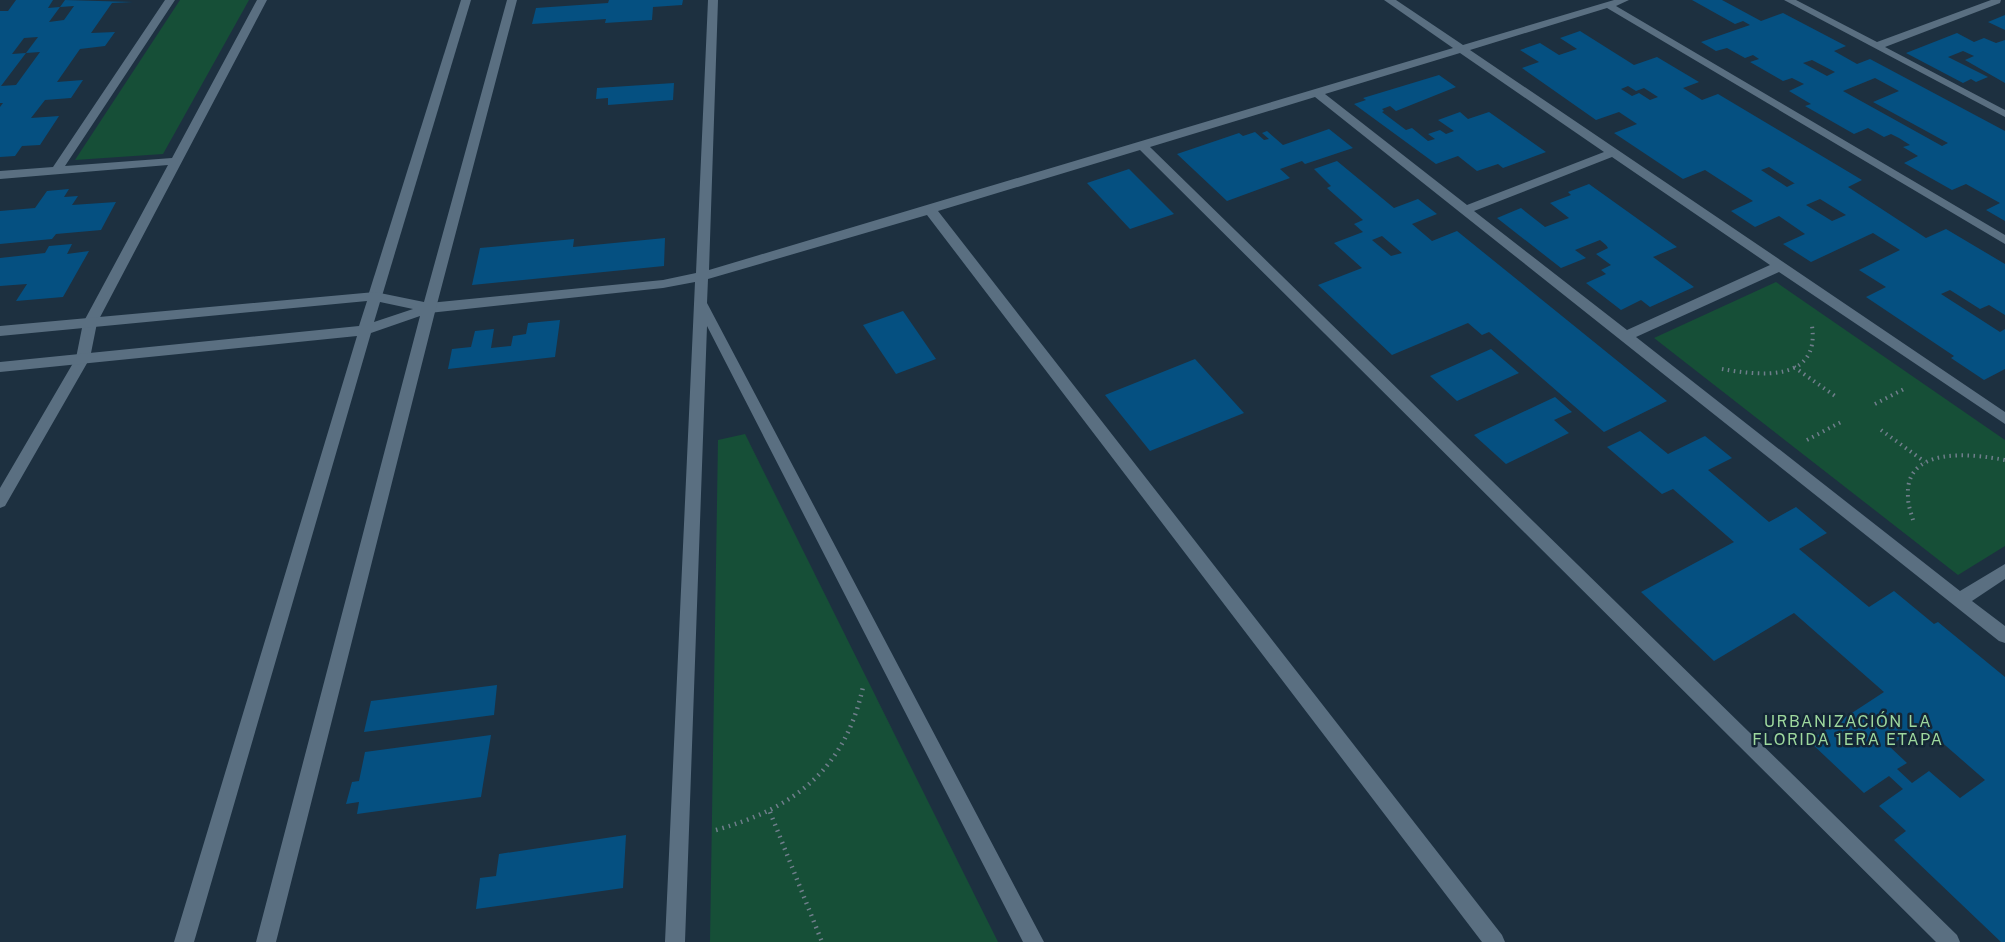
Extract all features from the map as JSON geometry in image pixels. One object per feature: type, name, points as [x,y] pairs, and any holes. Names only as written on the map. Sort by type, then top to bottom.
[{"type":"street","points":[[57,171],[170,0]]},
{"type":"street","points":[[0,502],[83,358],[90,323],[262,0]]},
{"type":"street","points":[[184,942],[375,296],[466,0]]},
{"type":"street","points":[[266,942],[429,308],[512,0]]},
{"type":"street","points":[[675,942],[699,299],[713,0]]},
{"type":"street","points":[[1389,0],[2005,419]]},
{"type":"street","points":[[0,367],[365,330],[429,308],[663,284],[700,278],[1318,94],[1624,0]]},
{"type":"street","points":[[1789,0],[2005,114]]},
{"type":"street","points":[[1877,46],[1997,0],[2005,4]]},
{"type":"street","points":[[1608,5],[2005,240]]},
{"type":"street","points":[[1318,94],[2005,636]]},
{"type":"street","points":[[1143,146],[1950,942]]},
{"type":"street","points":[[1465,210],[1612,153]]},
{"type":"street","points":[[0,175],[176,161]]},
{"type":"street","points":[[930,210],[1496,942]]},
{"type":"street","points":[[1626,336],[1780,266]]},
{"type":"street","points":[[0,331],[375,296],[429,308]]},
{"type":"street","points":[[699,299],[1034,942]]},
{"type":"street","points":[[1960,600],[2005,570]]},
{"type":"path","points":[[1713,367],[1740,373],[1765,374],[1787,371],[1803,363],[1814,351],[1815,336],[1810,320]]},
{"type":"path","points":[[1794,367],[1835,396]]},
{"type":"path","points":[[1881,430],[1925,462]]},
{"type":"path","points":[[1918,529],[1905,500],[1907,482],[1916,467],[1933,458],[1956,454],[1983,455],[2005,460]]},
{"type":"path","points":[[679,834],[746,824],[770,812],[813,783],[837,755],[854,724],[863,683]]},
{"type":"path","points":[[770,812],[822,942]]},
{"type":"green space","points":[[180,0],[249,0],[163,154],[75,160]]},
{"type":"green space","points":[[1776,282],[2005,440],[2005,546],[1958,575],[1654,338]]},
{"type":"green space","points":[[745,434],[998,942],[710,942],[718,440]]},
{"type":"building","points":[[16,0],[53,0],[48,8],[60,7],[65,0],[133,2],[112,3],[91,33],[115,32],[105,46],[80,49],[57,82],[83,80],[71,98],[45,100],[31,118],[59,116],[40,145],[22,146],[15,156],[0,157],[0,107],[3,103],[0,103],[0,11],[8,11]],"holes":[[[74,6],[64,20],[49,22],[60,7]],[[38,37],[26,53],[12,54],[24,38]],[[40,52],[16,85],[1,86],[26,53]]]},
{"type":"building","points":[[609,0],[683,0],[682,5],[653,7],[652,20],[605,23],[606,19],[532,24],[536,8],[608,3]]},
{"type":"building","points":[[1692,0],[1722,0],[1761,21],[1783,13],[1846,46],[1834,51],[1857,64],[1870,59],[2005,131],[2005,221],[1986,210],[2000,203],[1966,184],[1952,190],[1904,163],[1918,156],[1903,147],[1910,145],[1899,138],[1891,134],[1884,137],[1868,128],[1854,134],[1805,106],[1811,104],[1789,91],[1804,84],[1792,78],[1783,81],[1750,62],[1759,59],[1753,55],[1745,58],[1727,48],[1716,51],[1701,42],[1750,25],[1743,21],[1735,24]],"holes":[[[1812,60],[1835,72],[1827,76],[1803,63]],[[1875,78],[1899,91],[1873,102],[1948,143],[1942,146],[1843,91]]]},
{"type":"building","points":[[2005,15],[2005,30],[1988,22]]},
{"type":"building","points":[[1580,31],[1634,65],[1657,57],[1699,82],[1683,88],[1702,100],[1718,94],[1862,180],[1848,187],[1926,238],[1946,229],[2005,264],[2005,315],[1989,305],[1980,309],[1950,290],[1941,294],[2000,332],[2005,329],[2005,369],[1984,380],[1951,358],[1954,356],[1866,297],[1886,287],[1859,270],[1900,250],[1873,233],[1811,262],[1783,244],[1805,234],[1779,216],[1755,227],[1731,211],[1753,201],[1705,170],[1683,179],[1614,133],[1637,124],[1619,112],[1596,120],[1522,68],[1539,62],[1520,50],[1540,43],[1559,55],[1577,49],[1560,38]],"holes":[[[1628,86],[1636,91],[1644,88],[1658,97],[1650,100],[1639,93],[1632,96],[1621,89]],[[1769,167],[1795,183],[1787,187],[1761,170]],[[1820,199],[1846,215],[1832,221],[1806,205]]]},
{"type":"building","points":[[1957,33],[1974,42],[1984,38],[1996,43],[2005,40],[2005,83],[1965,60],[1974,56],[1963,51],[1948,57],[1988,77],[1976,82],[1971,79],[1963,83],[1906,53]]},
{"type":"building","points":[[1439,75],[1456,87],[1396,111],[1390,106],[1382,109],[1384,111],[1382,112],[1406,130],[1412,128],[1428,141],[1435,139],[1428,134],[1440,130],[1446,134],[1454,131],[1438,120],[1460,112],[1468,119],[1489,112],[1546,152],[1503,168],[1498,164],[1477,171],[1458,156],[1436,164],[1354,104],[1366,100],[1363,98]]},
{"type":"building","points":[[674,83],[673,100],[608,105],[608,98],[596,99],[597,88]]},
{"type":"building","points":[[1329,129],[1353,148],[1305,164],[1302,161],[1280,169],[1290,178],[1227,201],[1177,154],[1239,133],[1243,136],[1255,132],[1264,140],[1269,139],[1262,133],[1267,131],[1283,145]]},
{"type":"building","points":[[1337,161],[1394,208],[1418,199],[1437,214],[1412,224],[1432,241],[1457,231],[1667,401],[1604,432],[1489,332],[1482,335],[1468,323],[1392,355],[1318,285],[1362,268],[1334,243],[1363,232],[1354,224],[1363,220],[1327,188],[1331,186],[1314,169]],"holes":[[[1382,236],[1402,253],[1391,256],[1372,240]]]},
{"type":"building","points":[[1129,169],[1174,214],[1130,229],[1087,183]]},
{"type":"building","points":[[1589,184],[1677,247],[1653,257],[1694,287],[1650,307],[1641,300],[1621,310],[1586,283],[1606,274],[1601,270],[1611,265],[1596,254],[1608,248],[1600,240],[1575,250],[1586,258],[1561,268],[1497,218],[1521,208],[1545,227],[1569,218],[1550,203],[1571,195],[1568,192]]},
{"type":"building","points":[[69,189],[64,197],[78,196],[72,205],[116,202],[101,230],[56,234],[52,239],[0,244],[0,211],[35,208],[47,191]]},
{"type":"building","points":[[665,238],[664,266],[472,285],[480,248],[574,239],[573,247]]},
{"type":"building","points":[[72,244],[67,254],[89,251],[63,297],[16,301],[27,284],[0,286],[0,258],[45,253],[49,246]]},
{"type":"building","points":[[903,311],[936,359],[896,374],[863,325]]},
{"type":"building","points":[[560,320],[555,357],[448,369],[452,349],[471,347],[475,331],[494,329],[491,348],[511,346],[513,336],[526,334],[528,323]]},
{"type":"building","points":[[1491,349],[1519,373],[1457,401],[1430,376]]},
{"type":"building","points":[[1195,359],[1244,413],[1150,451],[1105,395]]},
{"type":"building","points":[[1555,397],[1572,412],[1554,420],[1569,433],[1506,464],[1474,435]]},
{"type":"building","points":[[1640,431],[1668,454],[1705,436],[1732,458],[1708,470],[1769,522],[1796,507],[1827,533],[1799,549],[1869,607],[1894,591],[1934,624],[1938,622],[2005,677],[2005,942],[2001,942],[1894,840],[1906,831],[1879,806],[1903,789],[1889,776],[1864,793],[1809,741],[1884,692],[1794,613],[1714,661],[1641,592],[1734,542],[1673,489],[1662,494],[1607,447]],"holes":[[[1922,725],[1985,780],[1960,798],[1929,771],[1912,783],[1897,769],[1907,763],[1889,746]]]},
{"type":"building","points":[[497,685],[494,715],[364,732],[371,701]]},
{"type":"building","points":[[491,735],[481,797],[357,814],[359,802],[346,804],[352,782],[359,781],[365,752]]},
{"type":"building","points":[[626,835],[623,888],[476,909],[480,878],[496,876],[499,854]]},
{"type":"district","name":"URBANIZACIÓN LA FLORIDA 1ERA ETAPA","points":[[1848,730]]}]
